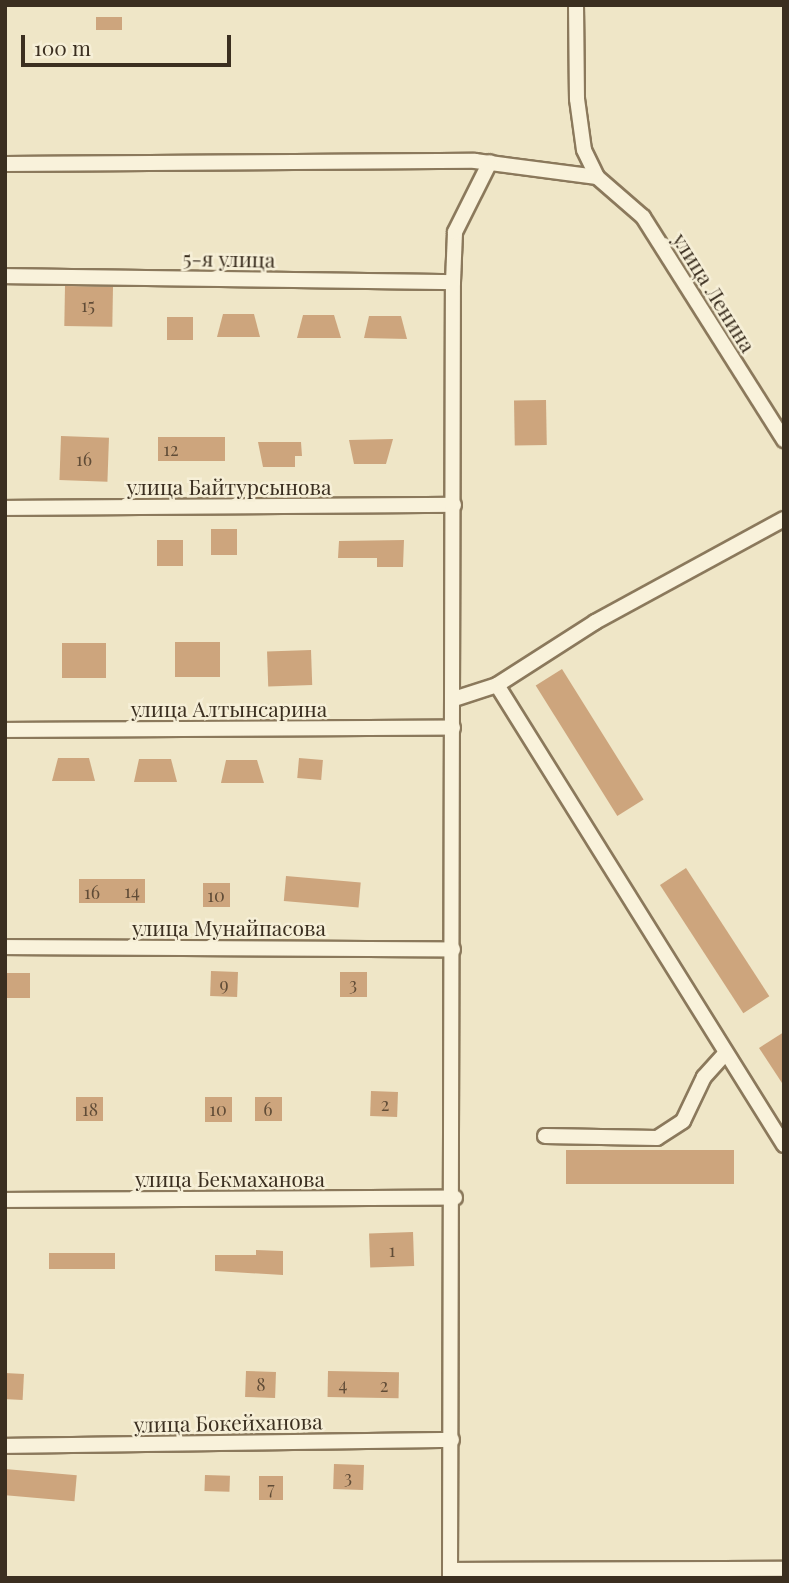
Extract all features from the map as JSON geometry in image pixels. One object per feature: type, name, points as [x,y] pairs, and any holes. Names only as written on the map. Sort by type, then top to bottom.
[{"type":"street","points":[[576,5],[577,99],[584,150],[597,177]]},
{"type":"street","points":[[5,163],[490,162],[597,177]]},
{"type":"street","points":[[490,162],[454,232],[455,1198],[450,1574],[684,1574],[784,1569]]},
{"type":"street","name":"улица Ленина","points":[[597,177],[643,217],[784,440]]},
{"type":"street","name":"5-я улица","points":[[5,276],[453,282]]},
{"type":"street","name":"улица Байтурсынова","points":[[5,508],[454,505]]},
{"type":"street","points":[[453,699],[497,685],[557,644],[784,519]]},
{"type":"street","points":[[497,685],[784,1145]]},
{"type":"street","name":"улица Алтынсарина","points":[[5,730],[453,728]]},
{"type":"street","name":"улица Мунайпасова","points":[[5,947],[453,949]]},
{"type":"street","points":[[545,1136],[657,1138],[683,1121],[704,1077],[725,1054]]},
{"type":"street","name":"улица Бекмаханова","points":[[5,1200],[455,1198]]},
{"type":"street","name":"улица Бокейханова","points":[[5,1446],[452,1440]]},
{"type":"building","points":[[96,17],[122,17],[122,30],[96,30]]},
{"type":"building","points":[[65,286],[113,287],[112,327],[64,326]]},
{"type":"building","points":[[223,314],[254,314],[260,337],[217,337]]},
{"type":"building","points":[[303,315],[334,315],[341,338],[297,338]]},
{"type":"building","points":[[369,316],[401,316],[407,339],[364,338]]},
{"type":"building","points":[[167,317],[193,317],[193,340],[167,340]]},
{"type":"building","points":[[546,400],[547,445],[515,446],[514,401]]},
{"type":"building","points":[[61,436],[109,438],[107,482],[59,480]]},
{"type":"building","points":[[158,437],[225,437],[225,461],[158,461]]},
{"type":"building","points":[[393,439],[386,464],[354,464],[349,440]]},
{"type":"building","points":[[258,442],[301,442],[302,456],[295,456],[295,467],[263,467]]},
{"type":"building","points":[[211,529],[237,529],[237,555],[211,555]]},
{"type":"building","points":[[157,540],[183,540],[183,566],[157,566]]},
{"type":"building","points":[[404,540],[403,567],[377,567],[377,558],[338,558],[339,541]]},
{"type":"building","points":[[175,642],[220,642],[220,677],[175,677]]},
{"type":"building","points":[[62,643],[106,643],[106,678],[62,678]]},
{"type":"building","points":[[311,650],[312,685],[268,687],[267,652]]},
{"type":"building","points":[[562,669],[644,800],[617,816],[536,685]]},
{"type":"building","points":[[58,758],[89,758],[95,781],[52,781]]},
{"type":"building","points":[[299,758],[323,760],[321,780],[297,778]]},
{"type":"building","points":[[139,759],[171,759],[177,782],[134,782]]},
{"type":"building","points":[[226,760],[257,760],[264,783],[221,783]]},
{"type":"building","points":[[686,868],[769,996],[743,1013],[660,885]]},
{"type":"building","points":[[286,876],[361,883],[359,907],[284,901]]},
{"type":"building","points":[[79,879],[145,879],[145,903],[79,903]]},
{"type":"building","points":[[203,883],[230,883],[230,907],[203,907]]},
{"type":"building","points":[[211,971],[238,972],[237,997],[210,996]]},
{"type":"building","points":[[340,972],[367,972],[367,997],[340,997]]},
{"type":"building","points":[[5,973],[30,973],[30,998],[5,998]]},
{"type":"building","points":[[784,1032],[784,1086],[759,1048]]},
{"type":"building","points":[[371,1091],[398,1092],[397,1117],[370,1116]]},
{"type":"building","points":[[76,1097],[103,1097],[103,1121],[76,1121]]},
{"type":"building","points":[[205,1097],[232,1097],[232,1122],[205,1122]]},
{"type":"building","points":[[255,1097],[282,1097],[282,1121],[255,1121]]},
{"type":"building","points":[[566,1150],[734,1150],[734,1184],[566,1184]]},
{"type":"building","points":[[413,1232],[414,1266],[370,1268],[369,1234]]},
{"type":"building","points":[[256,1250],[283,1251],[283,1275],[215,1271],[215,1255],[256,1255]]},
{"type":"building","points":[[49,1253],[115,1253],[115,1269],[49,1269]]},
{"type":"building","points":[[246,1371],[276,1372],[275,1398],[245,1397]]},
{"type":"building","points":[[328,1371],[399,1372],[399,1398],[328,1397]]},
{"type":"building","points":[[5,1373],[24,1374],[23,1400],[5,1399]]},
{"type":"building","points":[[334,1464],[364,1465],[363,1490],[333,1489]]},
{"type":"building","points":[[5,1469],[77,1475],[74,1501],[5,1495]]},
{"type":"building","points":[[205,1475],[230,1476],[229,1492],[204,1491]]},
{"type":"building","points":[[259,1476],[283,1476],[283,1500],[259,1500]]}]
